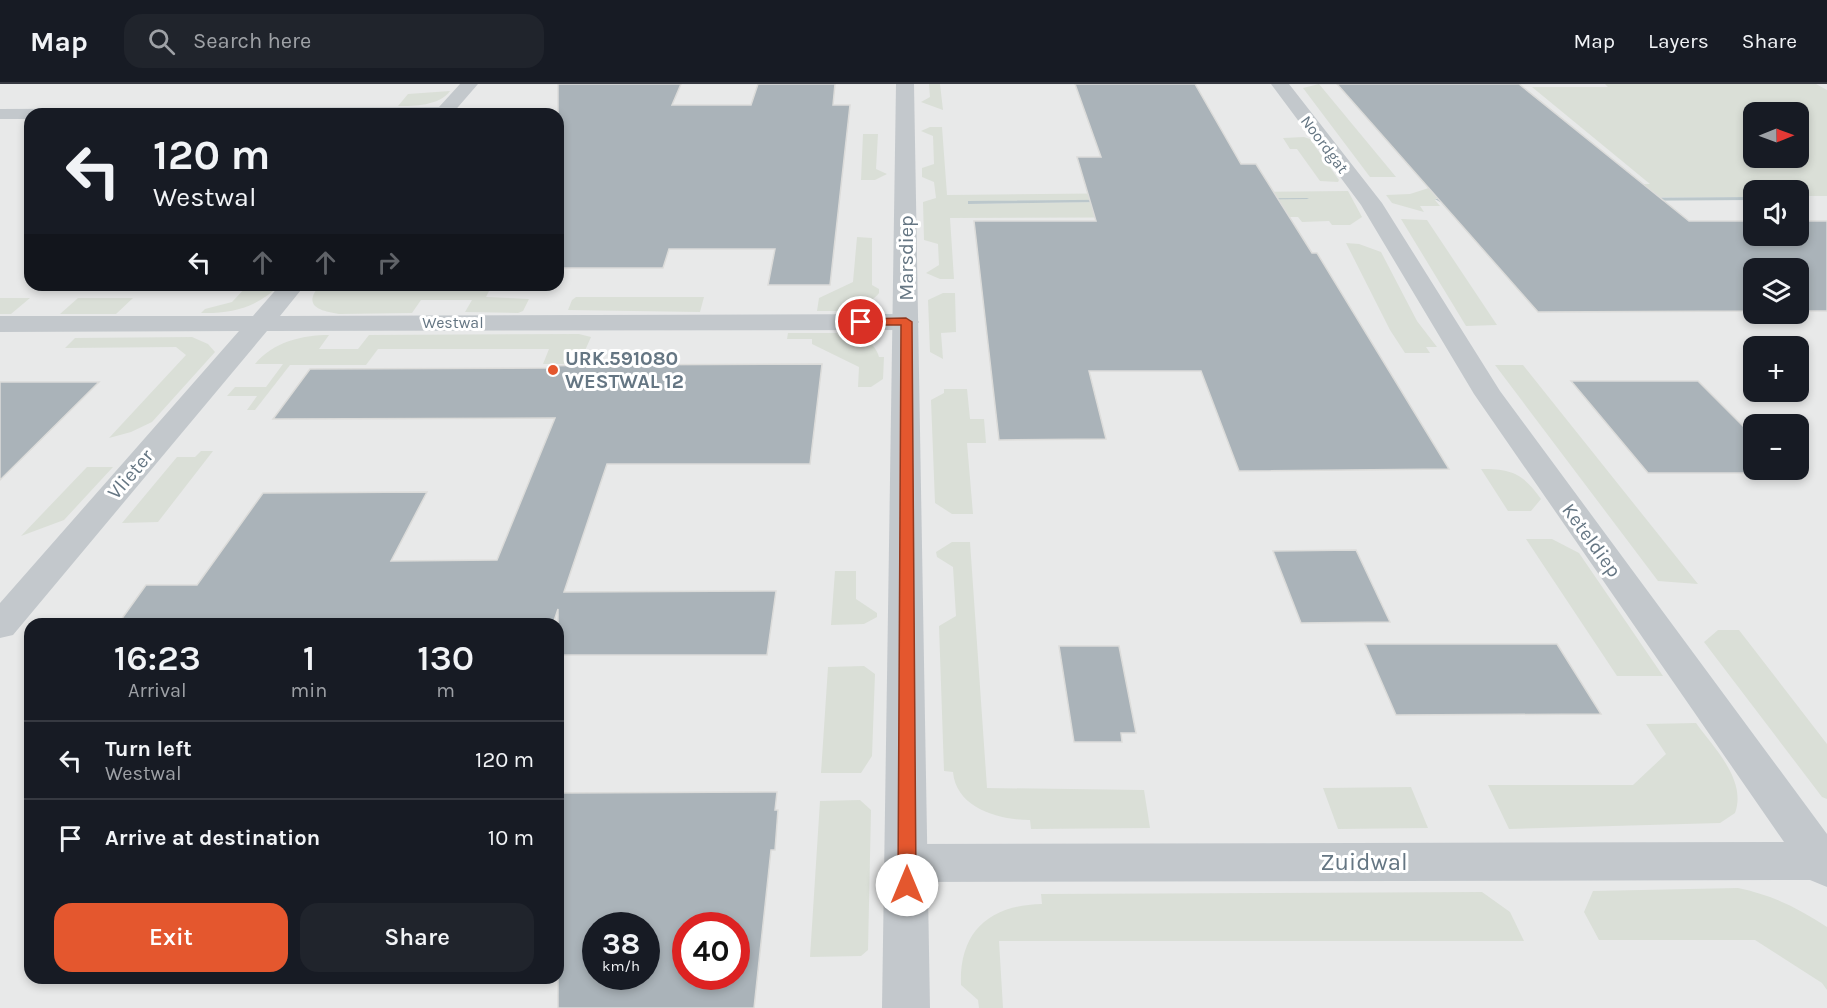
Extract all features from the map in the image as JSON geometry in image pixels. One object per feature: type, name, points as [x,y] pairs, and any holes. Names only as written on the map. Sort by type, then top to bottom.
[{"type":"street","points":[[447,108],[469,84]]},
{"type":"street","name":"Marsdiep","points":[[905,84],[906,1008]]},
{"type":"street","name":"Noordgat","points":[[1280,84],[1371,203]]},
{"type":"street","points":[[0,114],[24,114]]},
{"type":"street","name":"Keteldiep","points":[[1371,203],[1488,394],[1824,865]]},
{"type":"street","name":"Vlieter","points":[[0,626],[288,291]]},
{"type":"street","name":"Westwal","points":[[0,324],[906,322]]},
{"type":"street","name":"Zuidwal","points":[[907,863],[1824,865]]},
{"type":"shaded area","points":[[0,84],[1827,84],[1827,1008],[0,1008]]},
{"type":"shaded area","points":[[929,84],[940,84],[943,110],[921,102],[930,97]]},
{"type":"shaded area","points":[[1319,84],[1396,177],[1370,177],[1303,88]]},
{"type":"shaded area","points":[[1605,84],[1816,84],[1827,90],[1827,196],[1809,196],[1809,180],[1743,180],[1743,197],[1437,198],[1435,200],[1440,206],[1420,206],[1424,212],[1392,203],[1386,195],[1410,194],[1435,186],[1650,184],[1532,87],[1608,87]]},
{"type":"shaded area","points":[[450,91],[433,102],[398,106],[408,94]]},
{"type":"shaded area","points":[[930,127],[942,127],[947,195],[1348,191],[1362,217],[1350,225],[1332,225],[1329,221],[1302,222],[1298,217],[950,218],[954,279],[940,279],[926,273],[939,265],[938,244],[924,240],[923,202],[936,198],[934,182],[922,177],[922,168],[934,164],[933,136],[921,131]],"holes":[[[1309,199],[968,204],[968,201]]]},
{"type":"shaded area","points":[[863,134],[878,134],[876,169],[887,174],[875,180],[861,180]]},
{"type":"shaded area","points":[[1283,138],[1310,139],[1339,180],[1338,182],[1320,181],[1297,149],[1290,149]]},
{"type":"shaded area","points":[[1743,197],[1743,200],[1440,202],[1435,199]]},
{"type":"shaded area","points":[[1309,199],[968,204],[968,201]]},
{"type":"shaded area","points":[[1401,219],[1427,220],[1497,325],[1466,326]]},
{"type":"shaded area","points":[[857,237],[872,238],[872,285],[879,289],[879,293],[862,305],[841,308],[839,311],[817,311],[819,298],[853,282]]},
{"type":"shaded area","points":[[1346,243],[1359,244],[1381,252],[1417,321],[1437,347],[1426,347],[1430,353],[1405,353],[1390,330]]},
{"type":"shaded area","points":[[242,291],[273,291],[243,308],[201,313],[205,309],[232,302]]},
{"type":"shaded area","points":[[489,291],[486,297],[529,299],[523,311],[518,313],[465,312],[472,300],[421,300],[412,313],[339,314],[315,306],[313,298],[315,292]]},
{"type":"shaded area","points":[[943,293],[955,293],[956,332],[941,333],[943,359],[930,352],[928,300]]},
{"type":"shaded area","points":[[576,297],[704,297],[700,312],[568,310],[572,300]]},
{"type":"shaded area","points":[[0,298],[30,298],[11,314],[0,314]]},
{"type":"shaded area","points":[[78,298],[133,298],[116,314],[60,314]]},
{"type":"shaded area","points":[[788,333],[837,333],[868,342],[877,351],[879,357],[884,357],[883,379],[871,387],[858,387],[859,367],[812,344],[812,339],[787,339]]},
{"type":"shaded area","points":[[579,334],[591,337],[579,364],[543,364],[549,349],[378,349],[366,365],[290,365],[255,410],[247,410],[257,396],[227,396],[235,387],[266,387],[283,364],[255,364],[262,356],[279,345],[309,336],[329,335],[319,349],[358,349],[369,335]]},
{"type":"shaded area","points":[[192,337],[208,344],[215,352],[152,422],[131,432],[109,438],[186,355],[176,347],[65,348],[75,338]]},
{"type":"shaded area","points":[[1495,365],[1523,365],[1698,584],[1658,581]]},
{"type":"shaded area","points":[[944,389],[967,389],[970,419],[984,419],[986,443],[967,443],[973,514],[952,514],[935,503],[931,400],[944,393]]},
{"type":"shaded area","points":[[201,451],[213,451],[158,522],[122,523],[177,457],[195,457]]},
{"type":"shaded area","points":[[87,467],[113,467],[64,520],[21,536]]},
{"type":"shaded area","points":[[1481,469],[1501,470],[1516,475],[1529,484],[1541,499],[1531,511],[1508,511]]},
{"type":"shaded area","points":[[1526,539],[1552,539],[1579,553],[1663,676],[1617,676]]},
{"type":"shaded area","points":[[952,542],[970,542],[987,788],[1144,790],[1150,828],[1031,829],[1030,820],[1005,818],[981,810],[962,795],[953,772],[944,771],[939,626],[956,616],[953,567],[937,557],[936,552]]},
{"type":"shaded area","points":[[835,571],[856,571],[856,599],[877,613],[877,617],[864,624],[831,625]]},
{"type":"shaded area","points":[[1718,630],[1739,630],[1827,744],[1827,799],[1822,797],[1704,642]]},
{"type":"shaded area","points":[[864,666],[875,674],[872,756],[861,773],[821,773],[828,667]]},
{"type":"shaded area","points":[[1696,723],[1727,765],[1736,789],[1738,801],[1735,813],[1720,823],[1509,829],[1488,785],[1633,785],[1666,754],[1646,724]]},
{"type":"shaded area","points":[[1411,787],[1428,828],[1338,829],[1323,788]]},
{"type":"shaded area","points":[[860,800],[871,810],[868,950],[861,956],[810,957],[820,801]]},
{"type":"shaded area","points":[[1738,888],[1784,903],[1827,927],[1827,990],[1822,983],[1755,940],[1599,940],[1584,912],[1593,891]]},
{"type":"shaded area","points":[[1482,892],[1510,912],[1524,941],[999,941],[1003,1008],[979,1008],[978,1000],[961,985],[966,950],[972,936],[981,925],[1007,909],[1042,904],[1041,894]]},
{"type":"building","points":[[558,84],[681,84],[672,105],[751,105],[758,84],[835,84],[833,105],[850,105],[830,285],[768,285],[775,249],[669,249],[663,268],[564,268],[564,108],[558,108]]},
{"type":"building","points":[[1075,84],[1195,84],[1241,164],[1256,164],[1312,253],[1317,253],[1449,469],[1239,471],[1201,371],[1089,371],[1106,439],[999,440],[974,221],[1096,221],[1077,157],[1101,157]]},
{"type":"building","points":[[1337,84],[1519,84],[1689,221],[1743,221],[1743,246],[1809,246],[1809,221],[1827,221],[1827,311],[1809,311],[1809,258],[1743,258],[1743,311],[1538,312]]},
{"type":"building","points":[[822,364],[810,464],[607,464],[564,592],[776,591],[767,655],[564,655],[564,618],[558,618],[558,609],[555,618],[122,618],[146,585],[197,585],[263,493],[427,492],[391,561],[497,560],[555,418],[273,419],[310,369],[547,368],[548,366]]},
{"type":"building","points":[[1571,381],[1698,381],[1743,426],[1743,473],[1648,473]]},
{"type":"building","points":[[0,382],[99,382],[0,480]]},
{"type":"building","points":[[1356,550],[1390,622],[1301,623],[1273,551]]},
{"type":"building","points":[[1365,644],[1557,644],[1601,714],[1396,715]]},
{"type":"building","points":[[1059,646],[1119,646],[1136,733],[1121,733],[1122,742],[1074,742]]},
{"type":"building","points":[[777,792],[775,850],[771,850],[754,1008],[558,1008],[558,984],[564,984],[564,793]]},
{"type":"place","name":"URK.591080 WESTWAL 12","points":[[553,370]]},
{"type":"route","points":[[861,322],[906,322],[907,885]]}]
